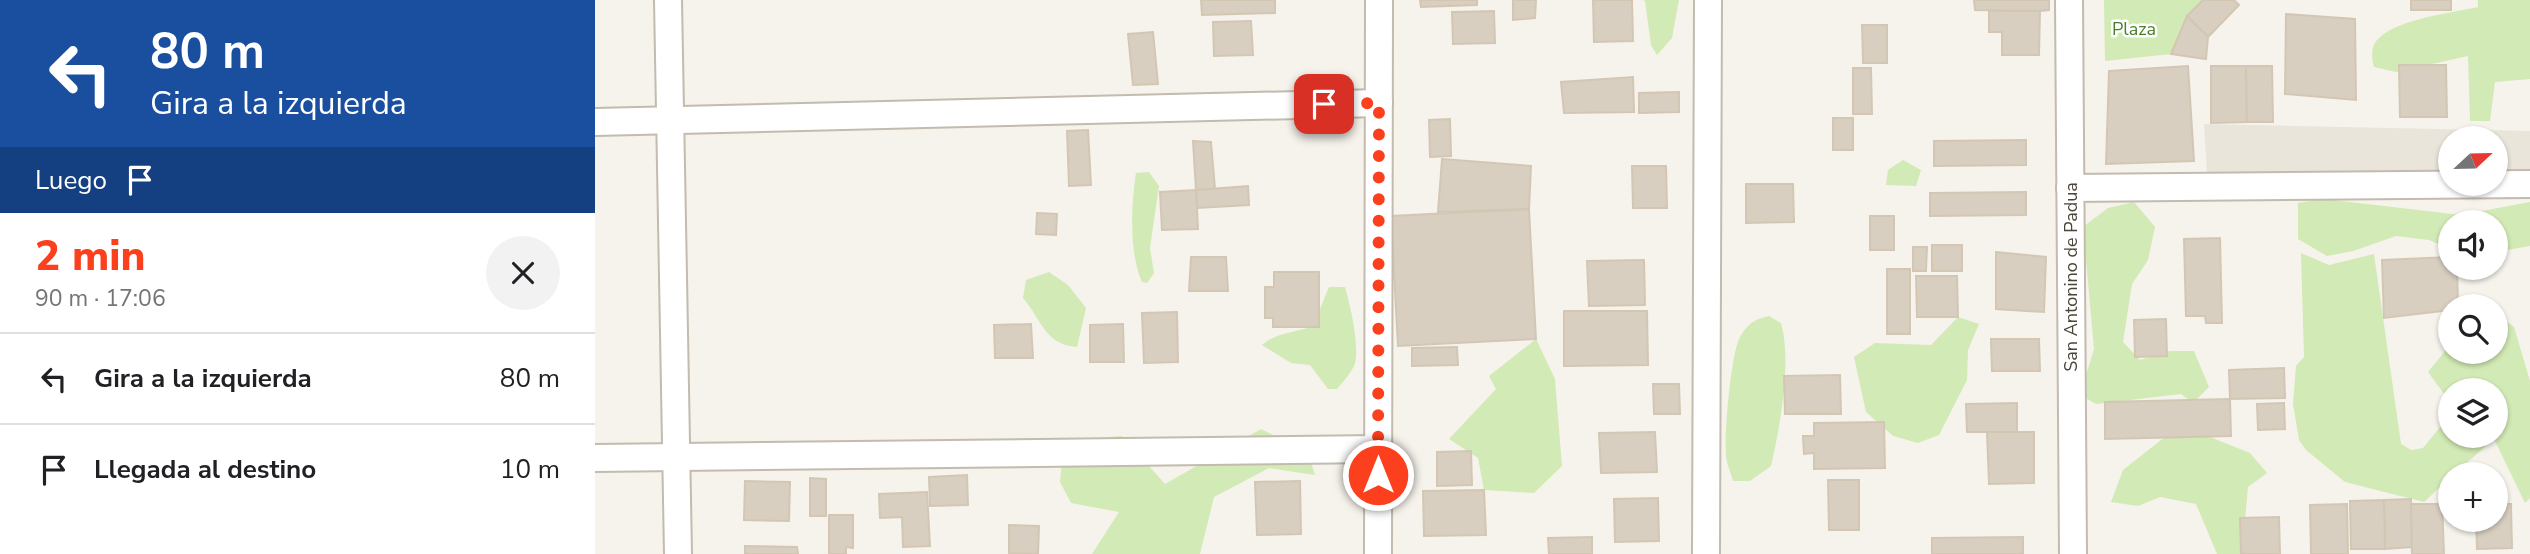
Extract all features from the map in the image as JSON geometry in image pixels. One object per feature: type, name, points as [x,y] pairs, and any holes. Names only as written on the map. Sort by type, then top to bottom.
[{"type":"street","points":[[668,0],[678,554]]},
{"type":"street","points":[[1378,554],[1379,0]]},
{"type":"street","points":[[1706,554],[1708,0]]},
{"type":"street","name":"San Antonino de Padua","points":[[2069,0],[2073,554]]},
{"type":"street","points":[[595,122],[1379,103]]},
{"type":"street","points":[[2070,188],[2530,184]]},
{"type":"street","points":[[595,458],[1378,449]]},
{"type":"shaded area","points":[[2204,124],[2438,129],[2438,173],[2207,174]]},
{"type":"shaded area","points":[[2508,131],[2530,131],[2530,172],[2508,172]]},
{"type":"green space","points":[[1643,0],[1679,0],[1672,38],[1657,55],[1651,45]]},
{"type":"green space","name":"Plaza","points":[[2104,0],[2217,0],[2187,16],[2171,54],[2105,61]]},
{"type":"green space","points":[[2478,0],[2530,0],[2530,79],[2495,82],[2490,121],[2470,121],[2468,56],[2396,72],[2374,67],[2372,50],[2381,36],[2392,29],[2421,19],[2478,7]]},
{"type":"green space","points":[[1903,160],[1921,170],[1916,186],[1886,185],[1888,170]]},
{"type":"green space","points":[[1149,172],[1159,186],[1150,248],[1154,273],[1147,283],[1142,282],[1135,257],[1132,214],[1136,173]]},
{"type":"green space","points":[[2324,199],[2438,212],[2438,244],[2429,240],[2396,236],[2353,251],[2327,256],[2298,239],[2298,203]]},
{"type":"green space","points":[[2134,202],[2155,227],[2148,260],[2132,284],[2123,342],[2140,360],[2170,351],[2194,351],[2209,387],[2193,403],[2181,394],[2096,404],[2080,395],[2094,349],[2083,227],[2108,208]]},
{"type":"green space","points":[[2530,202],[2530,246],[2508,250],[2508,210],[2488,210]]},
{"type":"green space","points":[[2301,253],[2329,265],[2374,254],[2401,444],[2411,450],[2423,448],[2438,430],[2438,448],[2484,448],[2468,462],[2438,462],[2438,489],[2424,502],[2345,482],[2306,450],[2299,440],[2293,404],[2296,366],[2304,357]]},
{"type":"green space","points":[[1049,272],[1068,285],[1086,308],[1077,347],[1058,342],[1051,336],[1023,298],[1026,280]]},
{"type":"green space","points":[[1329,287],[1345,287],[1356,339],[1354,366],[1337,389],[1328,389],[1310,365],[1291,363],[1262,345],[1280,335],[1313,326]]},
{"type":"green space","points":[[1769,316],[1781,323],[1785,356],[1781,414],[1771,466],[1750,481],[1733,481],[1726,445],[1734,359],[1740,337],[1749,325]]},
{"type":"green space","points":[[1958,317],[1979,324],[1968,350],[1967,380],[1939,435],[1918,443],[1893,436],[1866,412],[1854,357],[1875,343],[1931,345]]},
{"type":"green space","points":[[2508,322],[2514,327],[2530,381],[2530,498],[2525,503],[2508,468],[2508,462],[2505,462],[2498,448],[2508,448],[2508,378],[2438,378],[2438,386],[2428,372],[2438,360],[2438,364],[2508,364]]},
{"type":"green space","points":[[1536,339],[1555,379],[1562,466],[1534,493],[1484,490],[1478,458],[1449,439],[1496,389],[1489,376]]},
{"type":"green space","points":[[2180,425],[2250,453],[2267,473],[2248,487],[2242,554],[2217,554],[2196,504],[2160,497],[2138,506],[2111,502],[2123,470]]},
{"type":"green space","points":[[1261,429],[1308,453],[1315,475],[1269,468],[1214,497],[1200,554],[1092,554],[1119,512],[1071,503],[1060,482],[1064,441],[1122,436],[1165,484]]},
{"type":"building","points":[[1201,0],[1275,0],[1275,13],[1202,15]]},
{"type":"building","points":[[1420,0],[1477,0],[1477,5],[1421,7]]},
{"type":"building","points":[[1513,0],[1536,0],[1535,18],[1513,20]]},
{"type":"building","points":[[1593,0],[1632,0],[1633,41],[1594,42]]},
{"type":"building","points":[[1974,0],[2049,0],[2049,10],[1975,10]]},
{"type":"building","points":[[2203,0],[2234,0],[2239,5],[2208,37],[2187,16]]},
{"type":"building","points":[[2411,0],[2451,0],[2451,10],[2411,10]]},
{"type":"building","points":[[1494,11],[1495,43],[1453,44],[1452,12]]},
{"type":"building","points":[[1989,11],[2040,11],[2039,55],[2002,55],[2002,32],[1989,32]]},
{"type":"building","points":[[2286,14],[2355,19],[2356,100],[2285,94]]},
{"type":"building","points":[[2187,16],[2208,37],[2206,59],[2171,54]]},
{"type":"building","points":[[1251,21],[1253,55],[1214,56],[1213,22]]},
{"type":"building","points":[[1862,25],[1887,25],[1887,63],[1863,63]]},
{"type":"building","points":[[1153,32],[1158,84],[1133,85],[1128,34]]},
{"type":"building","points":[[2399,65],[2446,65],[2447,117],[2400,117]]},
{"type":"building","points":[[2188,66],[2194,161],[2106,164],[2109,71]]},
{"type":"building","points":[[2211,66],[2246,66],[2247,122],[2211,123]]},
{"type":"building","points":[[2246,66],[2272,66],[2273,122],[2247,122]]},
{"type":"building","points":[[1853,68],[1871,68],[1872,114],[1853,114]]},
{"type":"building","points":[[1633,77],[1634,112],[1564,113],[1561,82]]},
{"type":"building","points":[[1679,92],[1679,112],[1639,113],[1639,93]]},
{"type":"building","points":[[1833,118],[1853,118],[1853,150],[1833,150]]},
{"type":"building","points":[[1450,119],[1451,156],[1430,157],[1429,120]]},
{"type":"building","points":[[1088,130],[1091,185],[1069,186],[1067,131]]},
{"type":"building","points":[[2026,140],[2026,165],[1934,166],[1934,141]]},
{"type":"building","points":[[1193,141],[1211,142],[1215,189],[1196,190]]},
{"type":"building","points":[[1442,159],[1531,166],[1529,209],[1438,212]]},
{"type":"building","points":[[1632,166],[1666,166],[1667,208],[1633,208]]},
{"type":"building","points":[[1746,184],[1793,184],[1794,222],[1746,223]]},
{"type":"building","points":[[1248,186],[1249,205],[1197,208],[1196,190]]},
{"type":"building","points":[[1196,190],[1198,229],[1162,230],[1160,192]]},
{"type":"building","points":[[2026,192],[2026,215],[1930,216],[1930,193]]},
{"type":"building","points":[[1529,209],[1536,339],[1398,346],[1391,216]]},
{"type":"building","points":[[1037,213],[1057,214],[1056,235],[1036,234]]},
{"type":"building","points":[[1870,216],[1894,216],[1894,250],[1870,250]]},
{"type":"building","points":[[2220,238],[2222,323],[2206,323],[2205,316],[2186,316],[2184,239]]},
{"type":"building","points":[[1932,245],[1962,245],[1962,271],[1932,271]]},
{"type":"building","points":[[1913,247],[1927,247],[1926,271],[1913,271]]},
{"type":"building","points":[[1996,252],[2046,257],[2044,312],[1996,309]]},
{"type":"building","points":[[1191,257],[1226,257],[1228,291],[1189,291]]},
{"type":"building","points":[[2438,258],[2438,280],[2457,280],[2458,294],[2438,294],[2438,311],[2384,318],[2382,260]]},
{"type":"building","points":[[1644,260],[1645,305],[1589,306],[1587,261]]},
{"type":"building","points":[[1887,269],[1910,269],[1910,334],[1887,334]]},
{"type":"building","points":[[1274,272],[1319,272],[1319,327],[1273,327],[1273,318],[1265,318],[1265,287],[1274,287]]},
{"type":"building","points":[[1916,276],[1957,276],[1958,317],[1917,317]]},
{"type":"building","points":[[1564,311],[1647,311],[1648,365],[1564,366]]},
{"type":"building","points":[[1177,312],[1178,362],[1144,363],[1142,313]]},
{"type":"building","points":[[2166,319],[2167,356],[2135,357],[2134,320]]},
{"type":"building","points":[[1031,324],[1033,358],[995,358],[994,325]]},
{"type":"building","points":[[1123,324],[1124,362],[1090,362],[1090,325]]},
{"type":"building","points":[[1991,339],[2039,339],[2040,371],[1992,371]]},
{"type":"building","points":[[1457,347],[1458,365],[1412,366],[1412,348]]},
{"type":"building","points":[[2284,368],[2285,398],[2230,399],[2229,370]]},
{"type":"building","points":[[1840,375],[1841,414],[1785,414],[1784,376]]},
{"type":"building","points":[[1653,384],[1679,384],[1680,414],[1654,414]]},
{"type":"building","points":[[2230,399],[2231,436],[2105,439],[2105,402]]},
{"type":"building","points":[[2017,403],[2017,432],[1967,432],[1966,404]]},
{"type":"building","points":[[2284,403],[2285,429],[2258,430],[2257,404]]},
{"type":"building","points":[[1884,422],[1885,468],[1814,469],[1814,453],[1804,454],[1803,436],[1814,436],[1814,423]]},
{"type":"building","points":[[1655,432],[1657,472],[1601,473],[1599,433]]},
{"type":"building","points":[[1987,432],[2034,432],[2034,483],[1989,484]]},
{"type":"building","points":[[1471,451],[1472,485],[1437,486],[1437,452]]},
{"type":"building","points":[[967,475],[968,505],[930,506],[929,477]]},
{"type":"building","points":[[810,478],[826,479],[826,516],[810,516]]},
{"type":"building","points":[[1828,480],[1859,480],[1859,530],[1829,530]]},
{"type":"building","points":[[745,481],[790,482],[789,521],[744,520]]},
{"type":"building","points":[[1300,481],[1301,534],[1257,535],[1255,482]]},
{"type":"building","points":[[1484,490],[1486,535],[1424,536],[1423,491]]},
{"type":"building","points":[[927,492],[930,546],[903,547],[902,517],[880,518],[879,494]]},
{"type":"building","points":[[1658,498],[1659,541],[1615,542],[1614,499]]},
{"type":"building","points":[[2411,499],[2412,547],[2385,549],[2384,500]]},
{"type":"building","points":[[2384,500],[2385,549],[2351,549],[2350,501]]},
{"type":"building","points":[[2347,504],[2348,554],[2311,554],[2310,505]]},
{"type":"building","points":[[2411,504],[2438,504],[2438,532],[2443,532],[2444,554],[2412,554]]},
{"type":"building","points":[[2508,504],[2511,504],[2512,548],[2477,549],[2476,532],[2508,532]]},
{"type":"building","points":[[829,515],[853,515],[853,548],[846,547],[846,554],[829,554]]},
{"type":"building","points":[[2279,517],[2280,554],[2241,554],[2240,518]]},
{"type":"building","points":[[1009,525],[1039,526],[1038,554],[1009,553]]},
{"type":"building","points":[[1592,537],[1592,554],[1549,554],[1548,538]]},
{"type":"building","points":[[2023,537],[2023,554],[1932,554],[1932,538]]},
{"type":"building","points":[[745,546],[797,547],[798,554],[745,554]]},
{"type":"route","points":[[1324,104],[1379,103],[1378,475]]}]
